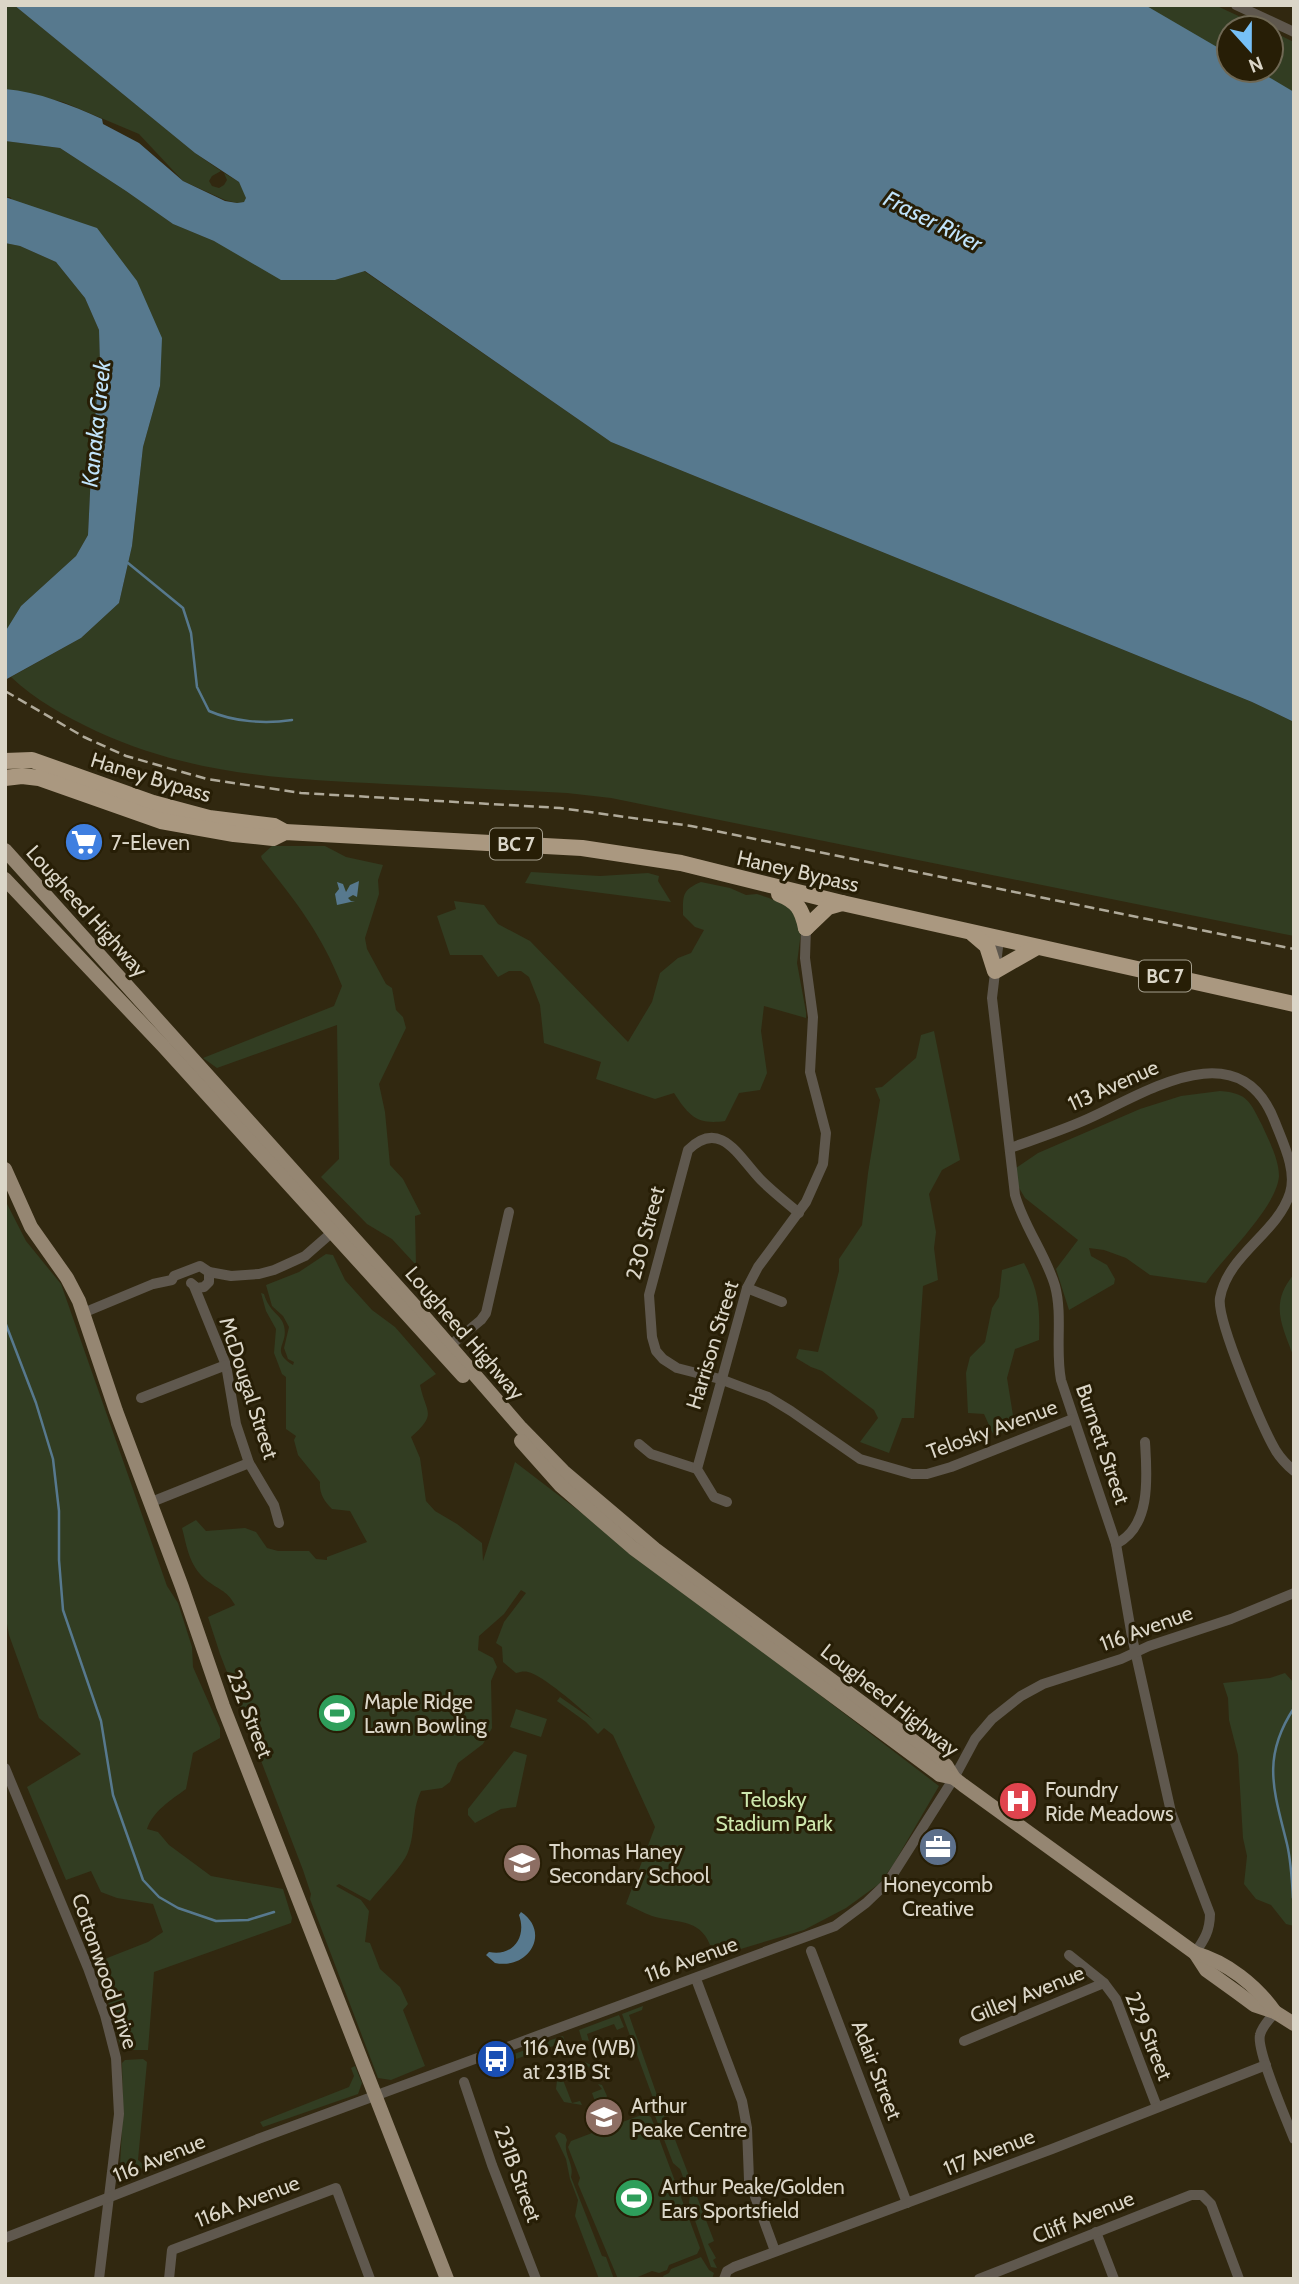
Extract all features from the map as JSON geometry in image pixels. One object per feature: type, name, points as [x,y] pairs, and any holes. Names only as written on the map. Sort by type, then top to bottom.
[{"type":"highway","name":"Haney Bypass","points":[[5,761],[32,760],[153,803],[209,818],[274,826],[285,832],[582,848],[681,863],[744,881],[1294,1004]]},
{"type":"highway","name":"Haney Bypass","points":[[5,778],[39,778],[161,821],[274,838],[285,832]]},
{"type":"highway","points":[[744,881],[793,900],[803,912],[806,928]]},
{"type":"highway","points":[[806,928],[828,907],[842,903]]},
{"type":"highway","points":[[971,933],[987,946],[995,971],[1037,947]]},
{"type":"main road","name":"Lougheed Highway","points":[[5,850],[445,1349],[562,1471],[655,1549],[946,1765],[954,1778],[1195,1954],[1206,1970],[1254,2005],[1275,2012],[1294,2024]]},
{"type":"main road","name":"Lougheed Highway","points":[[5,879],[337,1228]]},
{"type":"main road","name":"232 Street","points":[[5,1169],[31,1227],[67,1278],[83,1313],[149,1503],[191,1612],[222,1706],[447,2279]]},
{"type":"street","points":[[1236,5],[1294,32]]},
{"type":"street","name":"Harrison Street","points":[[697,1469],[747,1288],[758,1267],[799,1213],[823,1164],[826,1133],[810,1072],[813,1017],[805,958],[806,928]]},
{"type":"street","name":"Burnett Street","points":[[999,939],[992,998],[1015,1195],[1055,1289],[1059,1371],[1116,1544],[1135,1652],[1171,1812],[1210,1914],[1206,1938],[1195,1954]]},
{"type":"street","name":"113 Avenue","points":[[1010,1148],[1084,1121],[1179,1078],[1207,1072],[1235,1078],[1253,1089],[1266,1103],[1288,1158],[1292,1180],[1290,1194],[1278,1217],[1229,1275],[1220,1299],[1221,1314],[1270,1438],[1282,1459],[1294,1471]]},
{"type":"street","name":"230 Street","points":[[659,1356],[652,1337],[650,1291],[688,1150],[696,1142],[714,1138],[732,1146],[761,1180],[799,1213]]},
{"type":"street","points":[[445,1349],[481,1321],[486,1313],[509,1212]]},
{"type":"street","points":[[172,1280],[175,1283],[201,1282],[260,1274],[305,1256],[337,1228]]},
{"type":"street","points":[[83,1313],[153,1284],[172,1280],[174,1276],[200,1266],[201,1282]]},
{"type":"street","name":"McDougal Street","points":[[191,1271],[189,1277],[201,1282],[201,1303],[226,1365],[236,1424],[249,1462],[274,1505],[279,1523]]},
{"type":"street","points":[[747,1288],[782,1302]]},
{"type":"street","name":"Telosky Avenue","points":[[659,1356],[677,1368],[768,1397],[860,1459],[912,1474],[938,1471],[1073,1419]]},
{"type":"street","points":[[141,1398],[226,1365]]},
{"type":"street","points":[[1116,1544],[1125,1539],[1134,1528],[1144,1506],[1147,1468],[1145,1442]]},
{"type":"street","points":[[639,1444],[652,1454],[697,1469],[714,1497],[727,1502]]},
{"type":"street","points":[[149,1503],[249,1462]]},
{"type":"street","name":"116 Avenue","points":[[5,2238],[258,2139],[825,1930],[851,1915],[888,1882],[954,1778],[975,1739],[992,1719],[1021,1696],[1043,1684],[1231,1619],[1294,1592]]},
{"type":"street","name":"Cottonwood Drive","points":[[5,1768],[8,1781],[88,1968],[105,2015],[116,2058],[119,2114],[99,2279]]},
{"type":"street","name":"Adair Street","points":[[811,1951],[907,2203]]},
{"type":"street","name":"229 Street","points":[[1069,1955],[1104,1983],[1116,1999],[1157,2107]]},
{"type":"street","points":[[696,1979],[742,2101],[747,2128],[749,2180],[775,2251]]},
{"type":"street","name":"Gilley Avenue","points":[[964,2040],[1104,1983]]},
{"type":"street","points":[[1275,2012],[1260,2035],[1266,2065],[1294,2139]]},
{"type":"street","name":"117 Avenue","points":[[724,2276],[729,2269],[775,2251],[1266,2065]]},
{"type":"street","name":"231B Street","points":[[464,2082],[492,2165],[536,2279]]},
{"type":"street","name":"116A Avenue","points":[[169,2279],[172,2250],[336,2189],[370,2279]]},
{"type":"street","name":"Cliff Avenue","points":[[979,2279],[994,2276],[1191,2194],[1202,2195],[1211,2204],[1239,2279]]},
{"type":"street","points":[[1096,2232],[1114,2279]]},
{"type":"green space","points":[[5,5],[14,5],[195,153],[221,171],[209,181],[212,186],[219,188],[224,185],[227,180],[224,173],[239,182],[247,198],[244,202],[225,200],[183,181],[139,134],[63,102],[5,89]]},
{"type":"green space","points":[[1065,5],[1215,5],[1234,14],[1215,14],[1215,84],[1285,84],[1285,38],[1294,42],[1294,143]]},
{"type":"green space","points":[[5,141],[60,148],[173,224],[214,241],[335,280],[364,271],[611,442],[1252,702],[1294,722],[1294,936],[611,798],[567,793],[310,780],[203,766],[132,746],[96,731],[51,707],[11,677],[81,638],[119,603],[132,546],[143,447],[160,386],[10,197],[5,197]]},
{"type":"green space","points":[[5,243],[20,246],[56,262],[85,298],[99,330],[100,365],[88,535],[76,556],[21,606],[5,632]]},
{"type":"green space","points":[[272,846],[325,846],[346,857],[383,865],[378,880],[379,894],[365,938],[367,949],[386,984],[392,988],[396,1010],[403,1017],[406,1028],[379,1084],[385,1112],[390,1165],[403,1179],[421,1214],[415,1216],[416,1265],[392,1239],[367,1224],[321,1177],[339,1159],[337,1025],[217,1068],[203,1058],[334,1006],[342,986],[326,950],[307,919],[262,859],[261,856]]},
{"type":"green space","points":[[531,872],[600,876],[648,873],[659,876],[658,881],[671,902],[525,883]]},
{"type":"green space","points":[[701,882],[730,888],[746,895],[757,894],[792,908],[801,932],[797,963],[806,1018],[764,1006],[761,1031],[767,1073],[760,1090],[739,1093],[725,1121],[707,1122],[695,1117],[684,1108],[674,1093],[655,1099],[596,1079],[601,1062],[544,1043],[540,1005],[529,977],[521,971],[509,971],[498,977],[482,955],[450,955],[437,916],[456,909],[454,901],[484,905],[498,924],[530,941],[628,1042],[652,1002],[660,973],[678,958],[691,953],[704,930],[695,927],[683,915],[685,894]]},
{"type":"green space","points":[[934,1031],[960,1160],[942,1170],[929,1194],[936,1232],[934,1248],[938,1280],[923,1286],[914,1418],[902,1418],[889,1453],[860,1442],[878,1418],[874,1410],[822,1371],[796,1358],[799,1349],[818,1352],[839,1271],[839,1259],[862,1225],[880,1100],[875,1088],[882,1087],[916,1058],[921,1035]]},
{"type":"green space","points":[[1220,1091],[1237,1094],[1247,1100],[1262,1125],[1275,1157],[1279,1170],[1276,1188],[1260,1216],[1206,1283],[1150,1275],[1126,1258],[1089,1248],[1091,1256],[1107,1265],[1115,1279],[1114,1284],[1069,1310],[1056,1269],[1078,1240],[1025,1198],[1018,1186],[1016,1168],[1038,1153],[1140,1109],[1181,1096]]},
{"type":"green space","points":[[5,1200],[26,1241],[61,1284],[167,1586],[178,1603],[192,1647],[193,1667],[220,1728],[220,1738],[193,1753],[186,1789],[158,1811],[147,1829],[158,1832],[169,1845],[211,1876],[283,1889],[292,1918],[291,1923],[154,1972],[148,2050],[127,2050],[120,2045],[97,1962],[148,1942],[163,1932],[153,1904],[117,1898],[101,1892],[91,1871],[66,1880],[27,1787],[81,1754],[39,1718],[9,1635],[5,1613]]},
{"type":"green space","name":"Telosky Stadium Park","points":[[326,1254],[333,1255],[345,1280],[372,1310],[395,1327],[436,1374],[420,1385],[428,1413],[425,1423],[411,1437],[420,1458],[426,1501],[435,1511],[482,1543],[483,1561],[515,1462],[939,1786],[879,1884],[846,1908],[804,1930],[724,1954],[716,1946],[710,1945],[706,1936],[693,1926],[652,1916],[626,1904],[655,1827],[613,1735],[604,1728],[598,1734],[557,1701],[560,1697],[593,1720],[542,1679],[528,1672],[516,1673],[503,1662],[502,1647],[496,1643],[504,1622],[526,1593],[521,1590],[504,1614],[479,1636],[478,1650],[493,1658],[497,1667],[491,1681],[492,1728],[483,1744],[458,1763],[450,1782],[442,1788],[421,1791],[408,1852],[396,1871],[370,1901],[339,1884],[336,1886],[361,1900],[369,1911],[365,1942],[370,1943],[380,1969],[400,1987],[408,2004],[403,2010],[425,2066],[391,2080],[378,2078],[208,1617],[235,1605],[222,1590],[205,1579],[195,1568],[182,1528],[196,1520],[206,1531],[245,1528],[256,1532],[267,1548],[278,1551],[309,1551],[316,1559],[327,1560],[327,1557],[367,1542],[350,1511],[332,1509],[327,1503],[321,1493],[320,1482],[298,1455],[294,1440],[296,1436],[286,1429],[286,1377],[282,1374],[274,1353],[276,1329],[266,1311],[261,1293],[283,1322],[285,1333],[281,1351],[293,1365],[294,1362],[288,1359],[284,1348],[289,1327],[283,1316],[272,1306],[266,1285],[299,1272]]},
{"type":"green space","points":[[1024,1263],[1033,1282],[1037,1300],[1039,1340],[1015,1349],[1007,1378],[1015,1428],[994,1436],[984,1414],[968,1413],[966,1373],[970,1357],[985,1342],[992,1308],[999,1297],[1002,1270]]},
{"type":"green space","points":[[1294,1274],[1294,1358],[1282,1325],[1280,1305],[1286,1285]]},
{"type":"green space","points":[[1285,1673],[1294,1683],[1294,1926],[1286,1924],[1271,1905],[1256,1899],[1244,1884],[1247,1856],[1243,1838],[1238,1755],[1223,1683],[1270,1678]]},
{"type":"green space","points":[[516,1709],[547,1719],[541,1737],[510,1727]]},
{"type":"green space","points":[[514,1751],[527,1755],[516,1807],[501,1809],[475,1823],[468,1815],[468,1809]]},
{"type":"green space","points":[[643,2006],[642,2010],[629,2015],[667,2124],[714,2241],[708,2244],[716,2258],[713,2260],[717,2268],[711,2267],[689,2203],[690,2196],[680,2169],[673,2163],[652,2108],[653,2098],[622,2014]]},
{"type":"green space","points":[[619,2015],[624,2027],[617,2030],[614,2024],[587,2034],[589,2041],[582,2040],[579,2030]]},
{"type":"green space","points":[[563,2036],[565,2042],[516,2059],[514,2054],[544,2043],[545,2045],[545,2042]]},
{"type":"green space","points":[[143,2059],[147,2062],[138,2160],[145,2166],[132,2175],[120,2166],[122,2063],[125,2060]]},
{"type":"green space","points":[[585,2062],[591,2065],[596,2079],[588,2066],[563,2080],[572,2103],[580,2101],[582,2105],[564,2102],[556,2089],[558,2072]]},
{"type":"green space","points":[[355,2066],[362,2083],[358,2094],[263,2127],[260,2122],[349,2087],[354,2076],[351,2068]]},
{"type":"green space","points":[[598,2084],[602,2085],[607,2096],[593,2126],[590,2127],[584,2112],[597,2107],[592,2093],[602,2089]]},
{"type":"green space","name":"Arthur Peake/Golden Ears Sportsfield","points":[[644,2114],[651,2117],[700,2248],[697,2254],[669,2265],[667,2270],[659,2273],[652,2271],[633,2279],[618,2279],[578,2184],[580,2178],[568,2147],[571,2141],[600,2130],[611,2122],[617,2124]]},
{"type":"green space","points":[[559,2132],[565,2135],[567,2140],[571,2177],[602,2256],[606,2257],[614,2279],[599,2279],[575,2216],[578,2200],[570,2179],[566,2159],[555,2136]]},
{"type":"green space","points":[[701,2257],[714,2273],[712,2279],[664,2279],[663,2276],[671,2269]]},
{"type":"water","name":"Fraser River","points":[[14,5],[1145,5],[1215,46],[1215,84],[1281,84],[1294,92],[1294,722],[1252,702],[611,442],[365,271],[335,280],[281,280],[214,241],[173,224],[60,148],[5,141],[5,89],[42,96],[102,119],[103,124],[139,143],[183,181],[225,201],[244,202],[246,198],[239,182],[195,153]]},
{"type":"water","name":"Kanaka Creek","points":[[5,197],[97,228],[137,281],[162,338],[160,386],[143,447],[132,546],[119,603],[81,638],[5,680],[5,632],[21,606],[76,556],[88,535],[100,365],[99,330],[85,298],[56,262],[20,246],[5,243]]},
{"type":"water","points":[[359,881],[357,897],[353,895],[348,898],[355,901],[337,905],[337,882],[343,884],[346,892],[350,885]]},
{"type":"water","points":[[521,1912],[530,1920],[534,1929],[532,1948],[518,1961],[495,1963],[486,1955],[489,1952],[505,1951],[516,1944],[521,1931]]},
{"type":"waterway","points":[[128,563],[183,608],[191,633],[197,687],[209,711],[250,721],[292,720]]},
{"type":"waterway","points":[[5,1322],[36,1403],[53,1459],[59,1511],[63,1610],[101,1721],[113,1795],[143,1880],[159,1897],[178,1908],[216,1921],[248,1920],[274,1912]]},
{"type":"waterway","points":[[1293,1898],[1289,1857],[1273,1775],[1277,1743],[1294,1708]]},
{"type":"railway","points":[[5,691],[84,737],[126,756],[207,779],[301,793],[560,808],[691,826],[1294,949]]},
{"type":"place","name":"7-Eleven","points":[[84,842]]},
{"type":"place","name":"Maple Ridge Lawn Bowling","points":[[337,1713]]},
{"type":"place","name":"Foundry Ride Meadows","points":[[1018,1801]]},
{"type":"place","name":"Honeycomb Creative","points":[[938,1847]]},
{"type":"place","name":"Thomas Haney Secondary School","points":[[522,1863]]},
{"type":"place","name":"116 Ave (WB) at 231B St","points":[[496,2059]]},
{"type":"place","name":"Arthur Peake Centre","points":[[604,2117]]},
{"type":"place","name":"Arthur Peake/Golden Ears Sportsfield","points":[[634,2198]]}]
